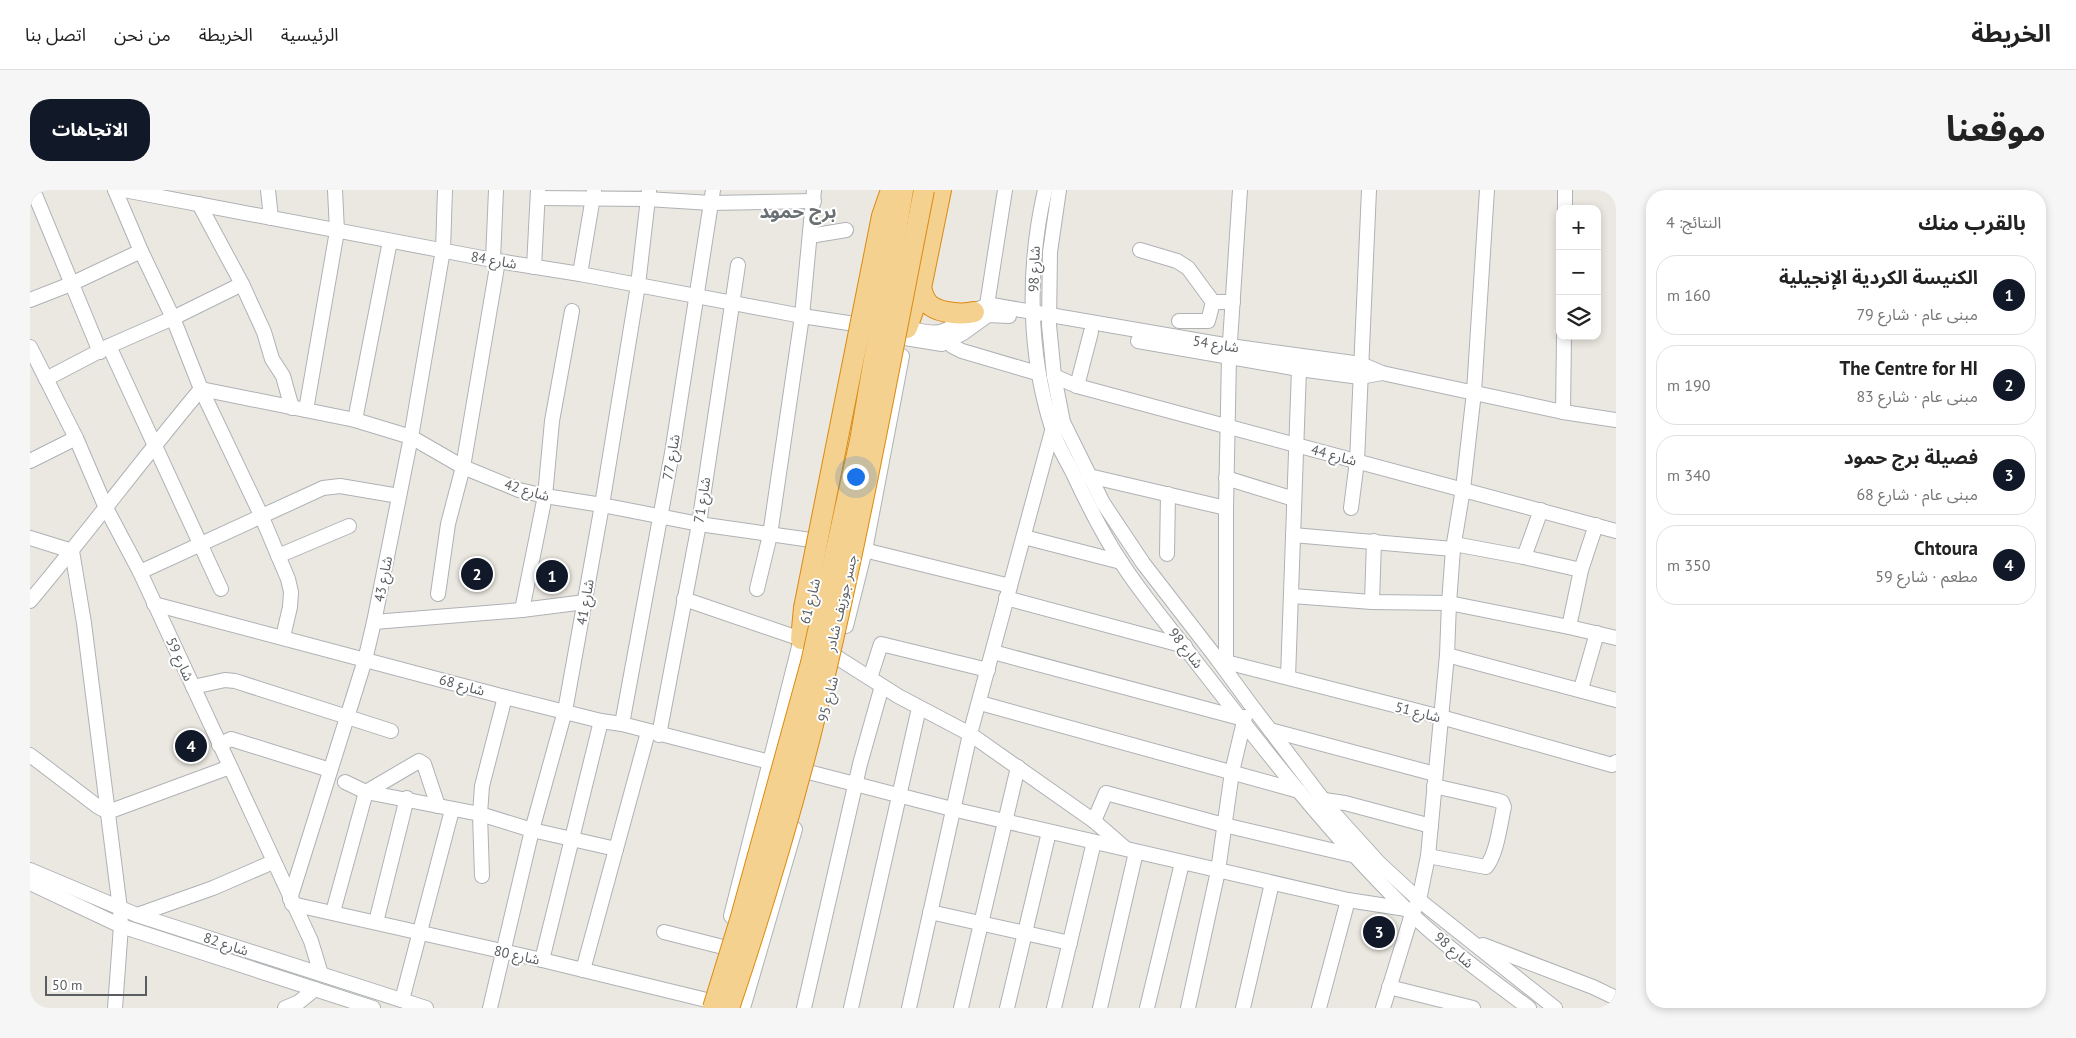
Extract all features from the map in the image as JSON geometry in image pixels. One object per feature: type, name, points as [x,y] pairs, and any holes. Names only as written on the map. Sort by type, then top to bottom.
[{"type":"highway","points":[[801,639],[804,608],[882,216],[891,190]]},
{"type":"highway","name":"جسر جوزيف شادر","points":[[709,1005],[741,917],[811,663],[860,441],[903,190]]},
{"type":"highway","name":"جسر جوزيف شادر","points":[[729,1008],[789,816],[810,736],[851,556],[924,190]]},
{"type":"highway","points":[[906,333],[923,279],[941,190]]},
{"type":"highway","points":[[923,279],[927,302],[931,306],[949,312],[981,309]]},
{"type":"street","points":[[33,190],[71,284],[155,443],[221,589]]},
{"type":"street","points":[[115,190],[173,318],[201,389],[261,515],[288,580],[291,592],[290,607],[283,637]]},
{"type":"street","name":"شارع 84","points":[[124,190],[495,261],[580,274],[802,316],[906,333]]},
{"type":"street","points":[[268,190],[270,218]]},
{"type":"street","points":[[299,409],[337,232],[335,190]]},
{"type":"street","name":"شارع 43","points":[[291,901],[365,660],[374,622],[411,437],[443,250],[445,190]]},
{"type":"street","points":[[438,594],[448,524],[463,467],[495,261],[496,190]]},
{"type":"street","name":"شارع 61","points":[[709,1005],[825,542],[865,326],[896,190]]},
{"type":"street","name":"شارع 95","points":[[742,1008],[787,858],[865,550],[934,190]]},
{"type":"street","points":[[981,309],[1005,190]]},
{"type":"street","name":"شارع 98","points":[[1045,190],[1035,239],[1033,317],[1037,373],[1090,509],[1121,562],[1259,742],[1356,856],[1409,911],[1510,1002],[1528,1008]]},
{"type":"street","name":"شارع 98","points":[[1059,190],[1050,252],[1049,320],[1057,426],[1089,476],[1103,503],[1143,563],[1222,660],[1248,702],[1324,800],[1379,863],[1419,900],[1555,1008]]},
{"type":"street","points":[[1222,660],[1230,352],[1240,190]]},
{"type":"street","points":[[1351,508],[1357,461],[1369,190]]},
{"type":"street","points":[[1383,1008],[1409,911],[1419,900],[1428,856],[1447,655],[1448,603],[1453,547],[1463,489],[1474,392],[1487,190]]},
{"type":"street","points":[[1565,190],[1565,205]]},
{"type":"street","points":[[534,267],[538,194],[648,194],[712,197],[814,196],[802,316],[770,535],[757,589]]},
{"type":"street","name":"شارع 41","points":[[490,1008],[532,830],[565,711],[602,505],[638,285],[648,194]]},
{"type":"street","points":[[580,274],[594,195]]},
{"type":"street","name":"شارع 77","points":[[622,724],[672,453],[712,197]]},
{"type":"street","points":[[199,204],[242,284],[264,332],[272,359],[283,376],[299,409]]},
{"type":"street","points":[[810,236],[846,230]]},
{"type":"street","points":[[355,420],[390,241]]},
{"type":"street","points":[[1140,250],[1177,261],[1188,268],[1213,302]]},
{"type":"street","points":[[30,300],[71,284],[141,251]]},
{"type":"street","name":"شارع 71","points":[[583,970],[616,849],[653,733],[684,599],[734,302],[738,265]]},
{"type":"street","points":[[46,380],[105,349],[242,284]]},
{"type":"street","points":[[1213,302],[1233,302]]},
{"type":"street","points":[[1179,321],[1208,321],[1213,302]]},
{"type":"street","points":[[906,333],[942,332],[981,309],[1049,320]]},
{"type":"street","points":[[522,610],[545,496],[552,421],[572,311]]},
{"type":"street","points":[[906,333],[935,344],[949,342],[988,315],[1033,317]]},
{"type":"street","name":"شارع 54","points":[[1049,320],[1091,332],[1382,373],[1563,412],[1616,420]]},
{"type":"street","name":"شارع 54","points":[[1049,320],[1230,352],[1299,369],[1361,371]]},
{"type":"street","points":[[1077,386],[1091,332]]},
{"type":"street","points":[[1563,412],[1564,340]]},
{"type":"street","points":[[949,342],[952,346],[962,351],[1037,373]]},
{"type":"street","name":"شارع 59","points":[[30,347],[76,438],[106,508],[140,572],[316,954],[321,974]]},
{"type":"street","points":[[1288,677],[1299,369]]},
{"type":"street","name":"شارع 44","points":[[1054,376],[1077,386],[1616,531]]},
{"type":"street","points":[[30,600],[72,551],[155,443],[201,389]]},
{"type":"street","name":"شارع 42","points":[[201,389],[355,420],[411,437],[463,467],[519,490],[698,524],[825,542],[865,550],[1184,646]]},
{"type":"street","points":[[908,1008],[970,734],[980,703],[1008,592],[1057,426]]},
{"type":"street","points":[[30,461],[76,438]]},
{"type":"street","points":[[1089,476],[1226,508]]},
{"type":"street","points":[[1226,478],[1294,499]]},
{"type":"street","points":[[140,572],[261,515],[331,486],[351,487],[399,496]]},
{"type":"street","points":[[1167,554],[1168,494]]},
{"type":"street","points":[[1524,557],[1541,510]]},
{"type":"street","points":[[1569,627],[1581,570],[1596,525]]},
{"type":"street","points":[[278,556],[349,526]]},
{"type":"street","points":[[1294,535],[1453,547],[1524,557],[1581,570]]},
{"type":"street","points":[[1024,537],[1121,562]]},
{"type":"street","points":[[30,538],[72,551]]},
{"type":"street","points":[[1372,602],[1374,541]]},
{"type":"street","points":[[72,551],[84,623],[120,908],[121,926],[115,1008]]},
{"type":"street","points":[[1292,596],[1372,602],[1448,603],[1616,638]]},
{"type":"street","points":[[684,599],[801,639]]},
{"type":"street","points":[[374,622],[522,610],[585,602]]},
{"type":"street","name":"شارع 68","points":[[154,604],[505,697],[601,721],[622,724],[809,773]]},
{"type":"street","points":[[1581,689],[1597,633]]},
{"type":"street","points":[[804,1008],[856,785],[876,682],[881,644],[988,670]]},
{"type":"street","points":[[993,652],[1242,720]]},
{"type":"street","points":[[1447,655],[1581,689],[1616,700]]},
{"type":"street","points":[[838,658],[919,708],[970,734],[1094,821],[1132,851]]},
{"type":"street","name":"شارع 51","points":[[1222,660],[1612,765],[1616,762]]},
{"type":"street","points":[[193,687],[225,680],[235,681],[390,731]]},
{"type":"street","points":[[482,876],[480,814],[482,786],[505,697]]},
{"type":"street","points":[[1188,1008],[1218,871],[1232,772],[1242,720],[1248,702]]},
{"type":"street","points":[[980,703],[1299,790]]},
{"type":"street","points":[[851,1008],[919,708]]},
{"type":"street","points":[[542,960],[601,721]]},
{"type":"street","points":[[1259,742],[1271,730],[1502,802],[1504,807],[1490,862],[1486,867],[1428,856]]},
{"type":"street","points":[[219,745],[231,739],[330,770]]},
{"type":"street","points":[[30,755],[97,806],[108,812],[230,767]]},
{"type":"street","points":[[333,912],[366,792],[419,761],[424,764],[438,806]]},
{"type":"street","points":[[961,1008],[1018,767]]},
{"type":"street","points":[[809,773],[1182,863],[1348,900],[1409,911]]},
{"type":"street","points":[[345,782],[366,792],[407,798],[452,810],[480,814],[532,830],[616,849]]},
{"type":"street","points":[[1094,821],[1106,793],[1356,856]]},
{"type":"street","points":[[376,922],[407,798]]},
{"type":"street","points":[[1324,800],[1345,803],[1430,826]]},
{"type":"street","points":[[402,1000],[452,810]]},
{"type":"street","points":[[1007,1008],[1049,832]]},
{"type":"street","points":[[1054,1008],[1094,842]]},
{"type":"street","points":[[1100,1008],[1132,851]]},
{"type":"street","points":[[138,915],[213,888],[273,862]]},
{"type":"street","points":[[1147,1008],[1182,863]]},
{"type":"street","name":"شارع 82","points":[[30,870],[138,915],[426,1008]]},
{"type":"street","name":"شارع 82","points":[[30,883],[121,926],[368,1007]]},
{"type":"street","points":[[1243,1008],[1272,883]]},
{"type":"street","points":[[1319,1008],[1348,900]]},
{"type":"street","name":"شارع 80","points":[[291,901],[583,970],[709,1005],[742,1008]]},
{"type":"street","points":[[930,912],[1070,943]]},
{"type":"street","points":[[664,932],[723,947]]},
{"type":"street","points":[[1470,940],[1593,987],[1616,998]]},
{"type":"street","points":[[1389,987],[1473,1008]]},
{"type":"street","points":[[284,1008],[299,1002],[315,989]]},
{"type":"street","points":[[1614,1008],[1616,1003]]},
{"type":"place","name":"The Centre for HI","points":[[477,574]]},
{"type":"place","name":"الكنيسة الكردية الإنجيلية","points":[[552,576]]},
{"type":"place","name":"Chtoura","points":[[191,746]]},
{"type":"place","name":"فصيلة برج حمود","points":[[1379,932]]},
{"type":"district","name":"برج حموﺪ","points":[[798,211]]}]
